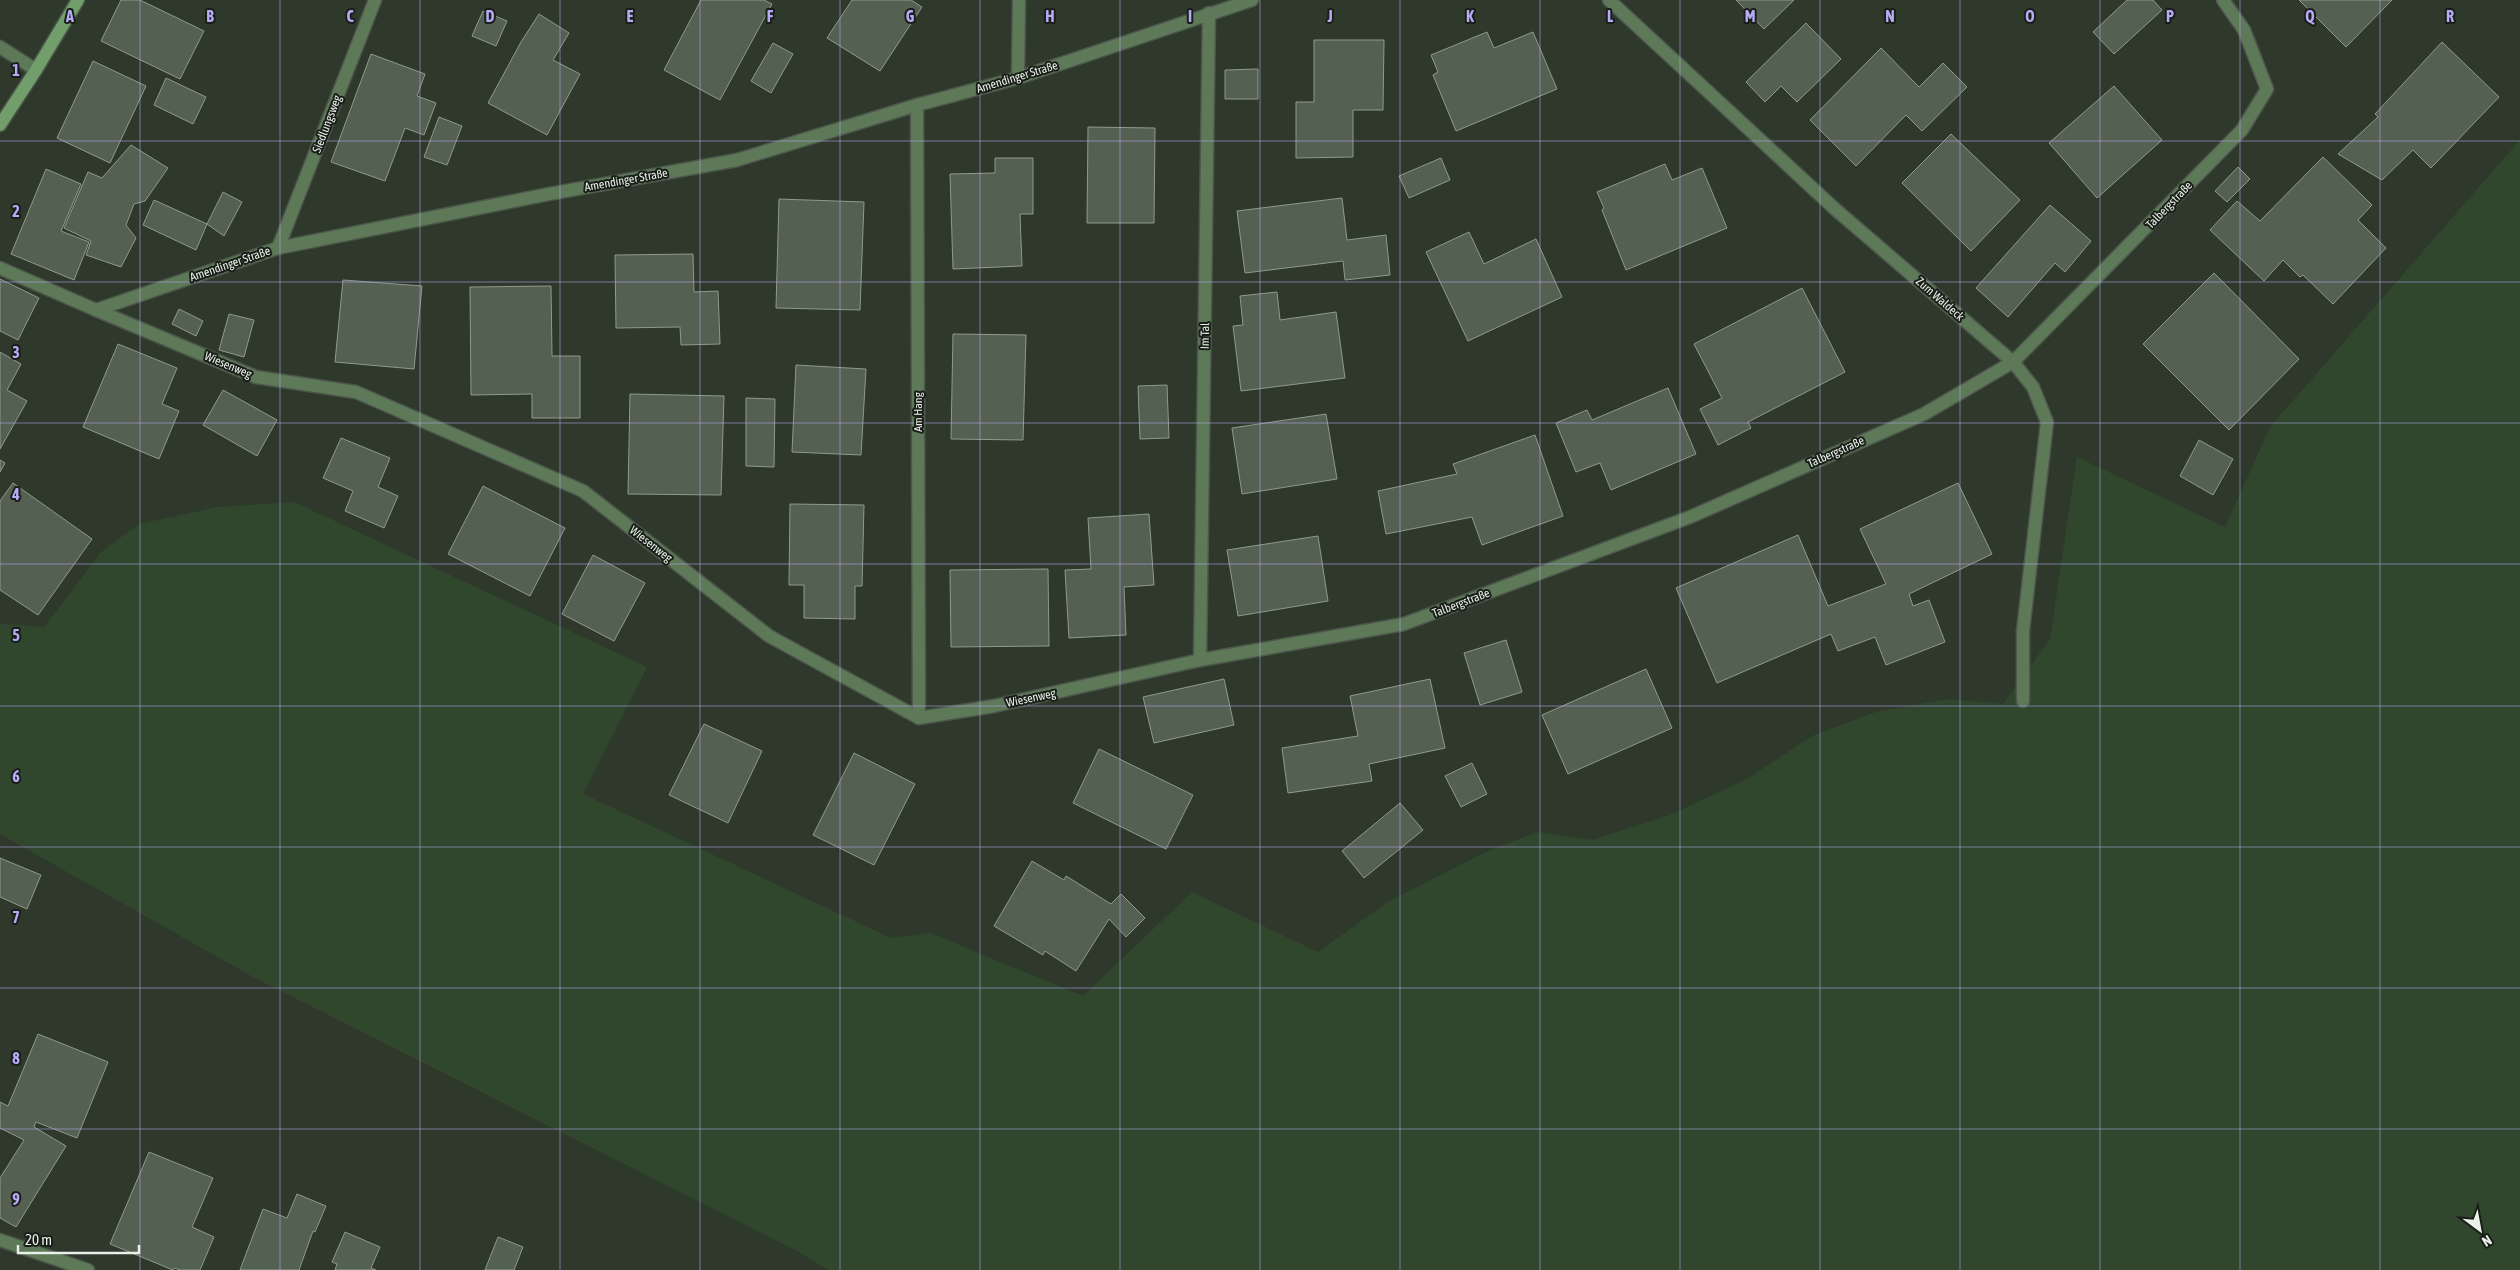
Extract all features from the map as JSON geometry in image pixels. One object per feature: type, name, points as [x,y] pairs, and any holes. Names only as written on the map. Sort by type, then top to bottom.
[{"type":"street","points":[[0,124],[36,70],[78,0]]},
{"type":"street","name":"Siedlungsweg","points":[[278,248],[376,0]]},
{"type":"street","points":[[1018,78],[1019,0]]},
{"type":"street","name":"Amendinger Straße","points":[[96,310],[278,248],[549,194],[737,160],[917,105],[1018,78],[1252,0]]},
{"type":"street","name":"Zum Waldeck","points":[[1608,0],[1835,209],[2013,362],[2033,387],[2047,422],[2023,631],[2023,701]]},
{"type":"street","name":"Talbergstraße","points":[[1200,660],[1413,621],[1690,517],[1924,414],[2013,362],[2242,130],[2267,89],[2244,30],[2224,0]]},
{"type":"street","name":"Im Tal","points":[[1200,660],[1209,13]]},
{"type":"street","points":[[0,47],[36,70]]},
{"type":"street","name":"Am Hang","points":[[917,105],[919,718]]},
{"type":"street","points":[[0,268],[96,310]]},
{"type":"street","name":"Wiesenweg","points":[[96,310],[256,377],[356,392],[583,491],[769,636],[919,718],[994,706],[1200,660]]},
{"type":"street","points":[[0,1240],[88,1270]]},
{"type":"green space","points":[[2520,140],[2520,1270],[828,1270],[799,1252],[253,977],[0,834],[0,624],[44,627],[101,552],[139,524],[218,507],[294,502],[647,667],[583,794],[891,938],[930,933],[1083,996],[1192,892],[1318,952],[1389,901],[1490,850],[1537,832],[1592,840],[1670,815],[1747,779],[1812,736],[1876,712],[1948,699],[2003,704],[2050,639],[2077,457],[2225,527],[2270,427]]},
{"type":"building","points":[[121,0],[140,0],[204,31],[180,79],[101,41]]},
{"type":"building","points":[[701,0],[764,0],[772,4],[720,100],[664,70]]},
{"type":"building","points":[[852,0],[911,0],[922,7],[880,71],[827,38]]},
{"type":"building","points":[[1736,0],[1794,0],[1764,29]]},
{"type":"building","points":[[2127,0],[2153,0],[2162,10],[2114,54],[2093,32]]},
{"type":"building","points":[[2299,0],[2392,0],[2346,47]]},
{"type":"building","points":[[483,11],[507,21],[496,46],[472,36]]},
{"type":"building","points":[[539,14],[569,33],[553,60],[580,74],[547,135],[488,103],[521,42]]},
{"type":"building","points":[[1806,23],[1841,59],[1797,102],[1781,86],[1765,102],[1746,82]]},
{"type":"building","points":[[1487,32],[1494,48],[1533,32],[1557,89],[1456,131],[1433,75],[1438,72],[1431,55]]},
{"type":"building","points":[[1314,40],[1384,40],[1383,110],[1353,110],[1353,157],[1296,158],[1296,102],[1314,102]]},
{"type":"building","points":[[2442,42],[2499,97],[2431,168],[2413,150],[2382,180],[2338,154],[2378,117],[2375,114]]},
{"type":"building","points":[[773,43],[793,54],[771,93],[751,81]]},
{"type":"building","points":[[1881,48],[1919,87],[1943,63],[1967,87],[1922,131],[1906,115],[1856,166],[1810,120]]},
{"type":"building","points":[[371,54],[425,74],[417,96],[436,103],[424,135],[405,128],[385,181],[331,162]]},
{"type":"building","points":[[93,61],[146,86],[110,163],[57,138]]},
{"type":"building","points":[[1258,69],[1258,99],[1225,99],[1225,70]]},
{"type":"building","points":[[166,78],[206,97],[193,124],[154,105]]},
{"type":"building","points":[[2114,86],[2162,140],[2097,198],[2049,143]]},
{"type":"building","points":[[439,117],[462,126],[447,165],[424,157]]},
{"type":"building","points":[[1088,127],[1155,128],[1154,223],[1087,223]]},
{"type":"building","points":[[1951,134],[2020,200],[1971,251],[1902,183]]},
{"type":"building","points":[[131,145],[168,168],[145,201],[134,204],[126,225],[136,238],[121,267],[86,255],[91,241],[64,228],[88,172],[102,178]]},
{"type":"building","points":[[2323,157],[2372,205],[2358,220],[2386,248],[2333,304],[2303,275],[2300,277],[2283,260],[2264,281],[2210,230],[2237,201],[2260,221]]},
{"type":"building","points":[[995,158],[1033,158],[1033,214],[1020,214],[1022,266],[953,269],[950,174],[995,173]]},
{"type":"building","points":[[1441,158],[1450,180],[1409,198],[1399,176]]},
{"type":"building","points":[[1665,164],[1672,180],[1702,168],[1727,228],[1626,270],[1602,210],[1604,208],[1597,192]]},
{"type":"building","points":[[2238,167],[2250,179],[2227,202],[2215,191]]},
{"type":"building","points":[[46,169],[81,184],[61,231],[89,242],[74,280],[11,254]]},
{"type":"building","points":[[223,192],[242,202],[224,236],[207,224]]},
{"type":"building","points":[[1342,198],[1347,240],[1386,235],[1390,275],[1345,280],[1343,261],[1245,273],[1237,211]]},
{"type":"building","points":[[779,199],[864,202],[860,310],[776,308]]},
{"type":"building","points":[[154,200],[207,224],[196,250],[143,225]]},
{"type":"building","points":[[2050,205],[2091,241],[2065,272],[2055,263],[2008,317],[1976,288]]},
{"type":"building","points":[[1469,232],[1484,264],[1536,239],[1562,297],[1468,341],[1426,252]]},
{"type":"building","points":[[693,254],[694,292],[718,291],[720,344],[681,345],[680,327],[616,328],[615,255]]},
{"type":"building","points":[[2214,273],[2299,359],[2229,430],[2143,344]]},
{"type":"building","points":[[0,279],[39,298],[18,340],[0,331]]},
{"type":"building","points":[[343,280],[422,286],[414,369],[335,362]]},
{"type":"building","points":[[551,286],[552,356],[580,356],[580,418],[532,418],[532,394],[471,395],[470,287]]},
{"type":"building","points":[[1802,288],[1845,372],[1748,422],[1751,428],[1718,445],[1700,409],[1722,398],[1694,344]]},
{"type":"building","points":[[1277,292],[1280,320],[1336,312],[1345,378],[1241,391],[1233,326],[1243,325],[1240,296]]},
{"type":"building","points":[[179,309],[203,321],[196,336],[172,324]]},
{"type":"building","points":[[229,314],[254,320],[244,357],[219,350]]},
{"type":"building","points":[[953,334],[1026,335],[1023,440],[951,439]]},
{"type":"building","points":[[118,344],[177,368],[162,404],[179,411],[159,459],[83,427]]},
{"type":"building","points":[[0,352],[21,364],[7,390],[27,401],[0,449]]},
{"type":"building","points":[[796,365],[866,369],[861,455],[792,452]]},
{"type":"building","points":[[1167,385],[1169,438],[1140,439],[1138,386]]},
{"type":"building","points":[[1668,388],[1696,454],[1611,490],[1600,463],[1576,472],[1556,423],[1587,410],[1592,420]]},
{"type":"building","points":[[223,390],[277,420],[257,456],[203,425]]},
{"type":"building","points":[[630,394],[724,396],[721,495],[628,494]]},
{"type":"building","points":[[746,398],[775,399],[774,467],[746,466]]},
{"type":"building","points":[[1326,414],[1337,479],[1242,494],[1232,428]]},
{"type":"building","points":[[1535,435],[1563,516],[1482,545],[1472,517],[1386,534],[1378,491],[1457,474],[1453,464]]},
{"type":"building","points":[[341,438],[390,458],[378,487],[398,496],[384,528],[345,511],[353,491],[323,478]]},
{"type":"building","points":[[2199,440],[2233,459],[2213,495],[2180,476]]},
{"type":"building","points":[[0,460],[5,463],[0,472]]},
{"type":"building","points":[[13,483],[92,539],[38,615],[0,590],[0,501]]},
{"type":"building","points":[[1958,483],[1992,554],[1909,594],[1913,606],[1929,600],[1945,642],[1886,665],[1875,637],[1838,651],[1831,634],[1717,683],[1676,588],[1798,535],[1828,606],[1886,584],[1860,529]]},
{"type":"building","points":[[483,486],[565,528],[530,596],[448,554]]},
{"type":"building","points":[[790,504],[864,505],[862,586],[855,586],[855,619],[804,618],[804,585],[789,585]]},
{"type":"building","points":[[1149,514],[1154,585],[1124,587],[1126,635],[1069,638],[1065,570],[1091,569],[1088,518]]},
{"type":"building","points":[[1318,536],[1328,601],[1238,616],[1227,550]]},
{"type":"building","points":[[593,555],[645,583],[614,641],[562,614]]},
{"type":"building","points":[[1048,569],[1049,646],[951,647],[950,570]]},
{"type":"building","points":[[1506,640],[1522,692],[1480,705],[1464,653]]},
{"type":"building","points":[[1646,669],[1672,728],[1568,774],[1542,715]]},
{"type":"building","points":[[1224,679],[1234,725],[1154,743],[1143,697]]},
{"type":"building","points":[[1430,679],[1445,748],[1369,764],[1372,781],[1288,793],[1282,748],[1358,736],[1350,696]]},
{"type":"building","points":[[704,724],[762,751],[728,823],[669,795]]},
{"type":"building","points":[[1099,749],[1193,795],[1166,849],[1073,803]]},
{"type":"building","points":[[854,753],[915,784],[874,865],[813,835]]},
{"type":"building","points":[[1472,763],[1487,794],[1461,807],[1445,776]]},
{"type":"building","points":[[1400,803],[1423,830],[1364,878],[1342,851]]},
{"type":"building","points":[[0,858],[41,875],[27,909],[0,897]]},
{"type":"building","points":[[1032,861],[1064,880],[1066,876],[1111,904],[1121,894],[1145,918],[1126,937],[1109,919],[1076,971],[1045,951],[1043,955],[994,926]]},
{"type":"building","points":[[38,1034],[108,1062],[77,1138],[36,1122],[34,1127],[66,1146],[16,1227],[0,1218],[0,1178],[24,1140],[0,1128],[0,1102],[8,1106]]},
{"type":"building","points":[[149,1152],[213,1178],[192,1227],[214,1237],[200,1270],[180,1270],[175,1268],[173,1270],[110,1244]]},
{"type":"building","points":[[297,1194],[326,1206],[315,1232],[313,1231],[299,1270],[240,1270],[263,1209],[287,1218]]},
{"type":"building","points":[[345,1232],[380,1247],[371,1268],[376,1270],[335,1270],[337,1264],[332,1262]]},
{"type":"building","points":[[498,1237],[523,1247],[514,1270],[485,1270]]}]
